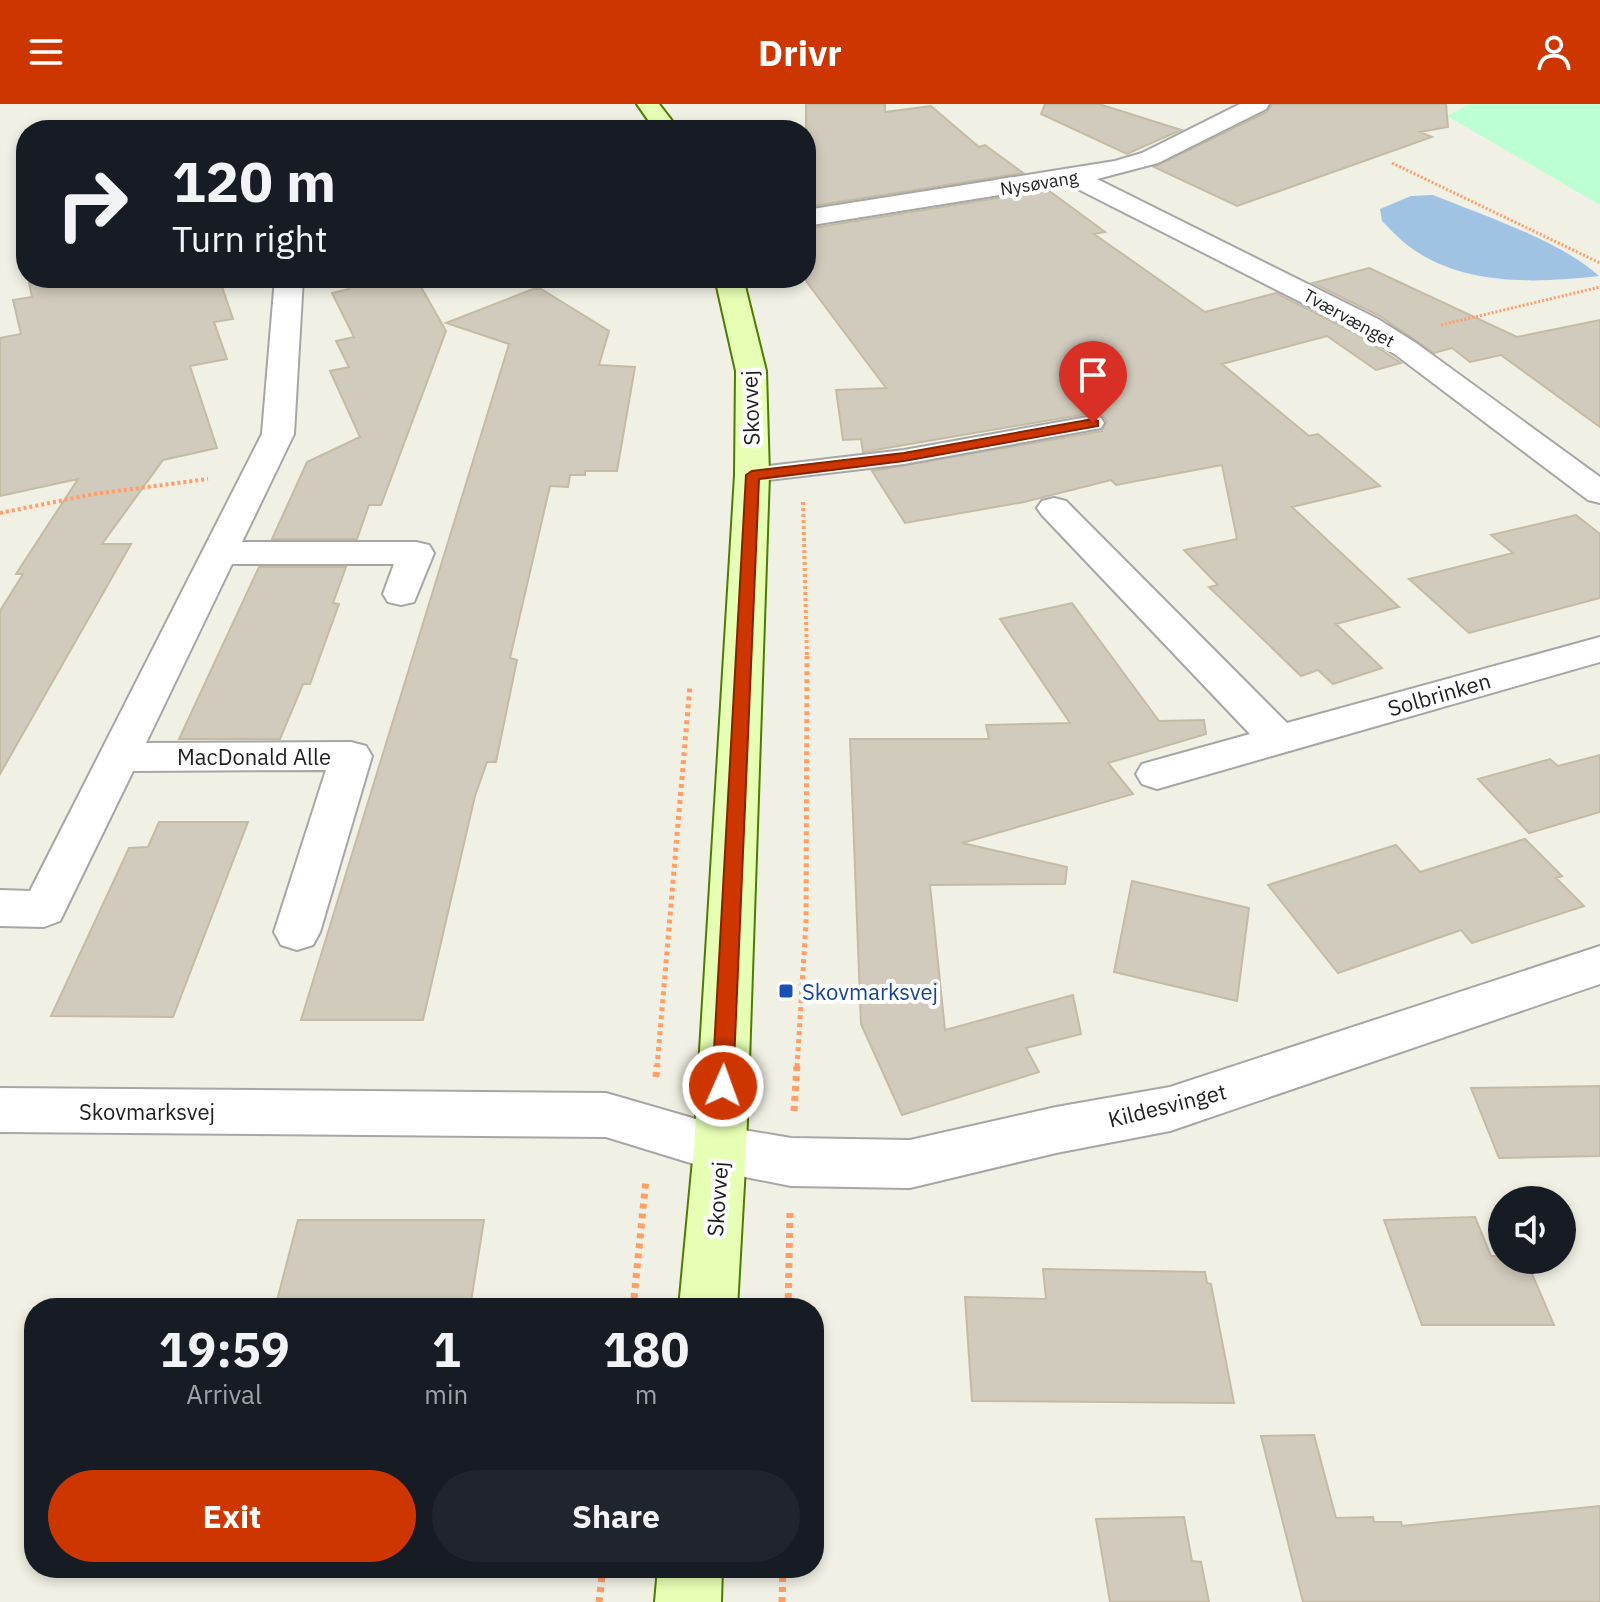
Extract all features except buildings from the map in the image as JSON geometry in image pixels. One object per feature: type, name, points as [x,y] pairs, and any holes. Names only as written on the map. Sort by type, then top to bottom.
[{"type":"street","name":"Nysøvang","points":[[816,217],[1076,178],[1150,158],[1258,104]]},
{"type":"street","name":"Tværvænget","points":[[1076,178],[1388,338],[1600,493]]},
{"type":"street","points":[[0,908],[44,909],[278,434],[288,288]]},
{"type":"street","name":"Skovvej","points":[[709,1298],[720,1149],[752,475],[751,371],[731,288]]},
{"type":"street","points":[[1054,508],[1279,739]]},
{"type":"street","points":[[219,553],[416,553],[401,594]]},
{"type":"street","name":"Solbrinken","points":[[1157,774],[1600,649]]},
{"type":"street","name":"MacDonald Alle","points":[[117,757],[351,756],[297,932]]},
{"type":"street","name":"Kildesvinget","points":[[720,1149],[791,1162],[910,1164],[1056,1130],[1170,1109],[1600,965]]},
{"type":"street","name":"Skovmarksvej","points":[[0,1110],[606,1115],[720,1149]]},
{"type":"street","points":[[688,1602],[689,1578]]},
{"type":"lane","points":[[752,475],[904,457],[1093,423]]},
{"type":"path","points":[[1392,163],[1600,263]]},
{"type":"path","points":[[1388,338],[1600,287]]},
{"type":"path","points":[[798,1055],[806,923],[808,692],[801,469]]},
{"type":"path","points":[[0,513],[94,494],[258,475]]},
{"type":"path","points":[[634,1298],[691,676]]},
{"type":"path","points":[[788,1298],[791,1162]]},
{"type":"path","points":[[599,1602],[602,1578]]},
{"type":"path","points":[[782,1602],[783,1578]]},
{"type":"green space","points":[[1470,104],[1600,104],[1600,205],[1447,116]]},
{"type":"water","points":[[1433,195],[1543,240],[1599,276],[1552,280],[1504,279],[1480,276],[1435,262],[1397,236],[1382,221],[1380,209],[1411,196]]},
{"type":"place","name":"Skovmarksvej","points":[[786,991]]},
{"type":"route","points":[[723,1086],[752,475],[904,457],[1093,423]]}]
